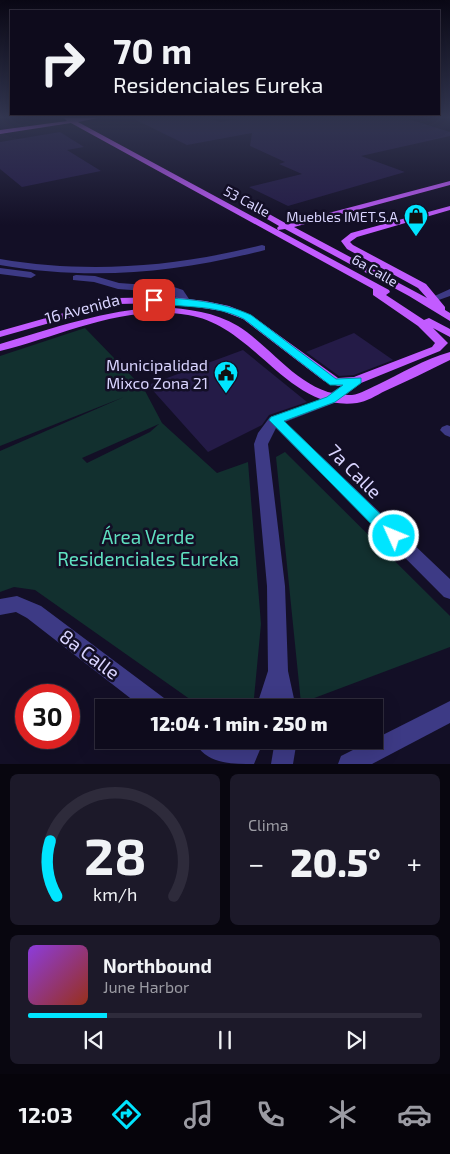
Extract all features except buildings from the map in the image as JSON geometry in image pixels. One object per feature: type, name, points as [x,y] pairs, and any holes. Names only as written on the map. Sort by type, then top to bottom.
[{"type":"main road","name":"53 Calle","points":[[135,154],[281,230],[295,231]]},
{"type":"main road","points":[[149,154],[191,176]]},
{"type":"main road","points":[[281,230],[310,219],[450,183]]},
{"type":"main road","name":"53 Calle","points":[[281,230],[250,208],[284,219],[310,219]]},
{"type":"main road","points":[[450,208],[347,238],[345,244],[422,286],[450,318]]},
{"type":"main road","name":"6a Calle","points":[[281,230],[296,242],[378,288],[450,334]]},
{"type":"main road","name":"6a Calle","points":[[295,231],[413,294],[450,318]]},
{"type":"main road","points":[[357,380],[436,348],[442,343],[422,324],[377,293],[378,288]]},
{"type":"main road","name":"16 Avenida","points":[[0,334],[118,301],[138,299],[186,302],[225,308],[247,317],[334,382],[343,383],[357,380]]},
{"type":"main road","name":"16 Avenida","points":[[0,348],[114,315],[141,310],[194,313],[216,319],[234,329],[304,387],[331,400],[357,399],[450,356]]},
{"type":"street","points":[[0,262],[48,269],[146,269],[221,258],[262,248]]},
{"type":"street","points":[[0,271],[95,279],[118,286],[167,288],[179,292],[186,302]]},
{"type":"street","points":[[433,299],[450,292]]},
{"type":"street","points":[[284,699],[278,671],[276,586],[261,444],[263,434],[275,420],[331,400],[357,380]]},
{"type":"street","name":"7a Calle","points":[[275,420],[450,591]]},
{"type":"street","name":"8a Calle","points":[[9,605],[34,612],[150,699]]},
{"type":"street","points":[[269,699],[278,671]]},
{"type":"street","points":[[349,764],[450,712]]},
{"type":"street","points":[[217,749],[237,764]]},
{"type":"street","points":[[243,764],[249,749]]},
{"type":"street","points":[[282,764],[284,749]]},
{"type":"green space","name":"Área Verde Residenciales Eureka","points":[[85,328],[144,389],[162,423],[217,473],[248,462],[261,624],[253,699],[190,699],[35,590],[14,587],[0,592],[0,451],[124,397],[0,446],[0,356]],"holes":[[[159,424],[150,432],[87,463],[82,458]]]},
{"type":"green space","points":[[285,452],[450,616],[450,647],[312,699],[301,699],[276,457]]},
{"type":"place","name":"Muebles IMET.S.A","points":[[416,237]]},
{"type":"place","name":"Municipalidad Mixco Zona 21","points":[[226,394]]},
{"type":"route","points":[[154,300],[205,304],[238,313],[247,317],[334,382],[343,383],[357,380],[331,400],[275,420],[394,536]]}]
